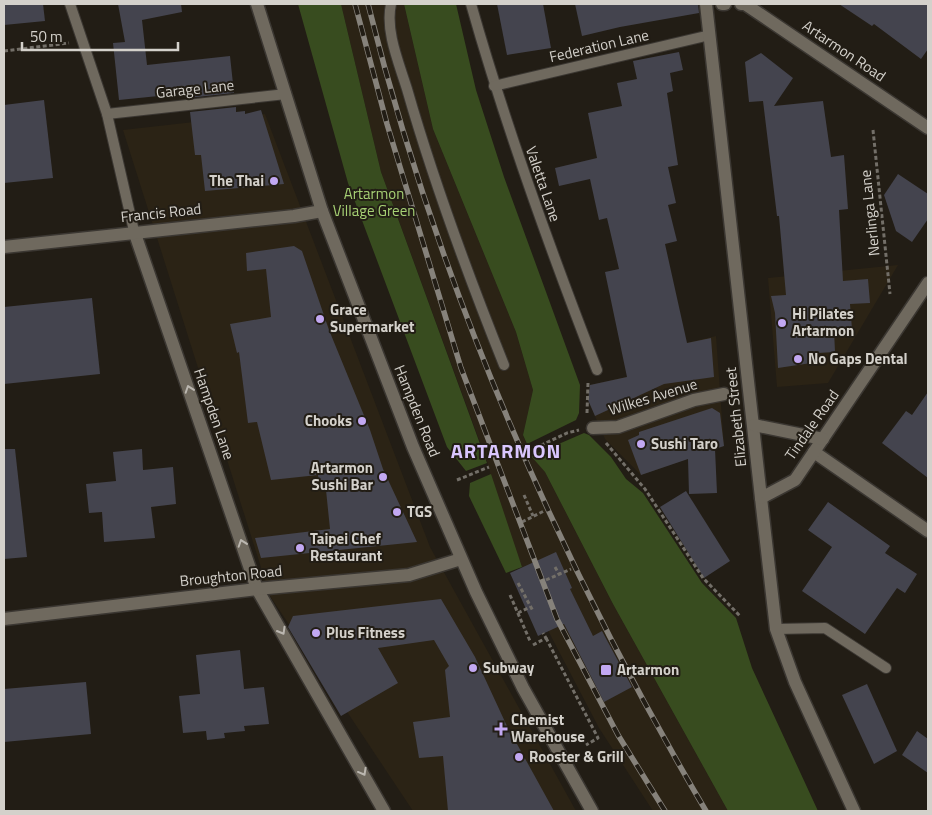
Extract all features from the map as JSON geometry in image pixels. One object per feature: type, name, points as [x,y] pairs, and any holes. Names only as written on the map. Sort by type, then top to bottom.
[{"type":"street","name":"Hampden Road","points":[[257,4],[322,210],[413,447],[461,559],[523,688],[592,811]]},
{"type":"street","name":"Elizabeth Street","points":[[706,4],[776,629],[795,682],[854,811]]},
{"type":"street","name":"Artarmon Road","points":[[741,4],[745,4],[928,128]]},
{"type":"street","name":"Francis Road","points":[[4,246],[134,231],[294,216],[322,210]]},
{"type":"street","name":"Hampden Lane","points":[[134,231],[258,589],[384,811]]},
{"type":"street","name":"Tindale Road","points":[[761,498],[794,480],[928,283]]},
{"type":"street","name":"Wilkes Avenue","points":[[592,428],[618,427],[694,400],[724,394]]},
{"type":"street","points":[[754,425],[823,439]]},
{"type":"street","points":[[814,452],[928,531]]},
{"type":"street","name":"Broughton Road","points":[[4,619],[258,589],[409,574],[461,559]]},
{"type":"lane","name":"Hampden Lane","points":[[70,4],[107,114],[134,231]]},
{"type":"lane","points":[[391,4],[392,36],[423,146],[479,303],[504,365]]},
{"type":"lane","name":"Valetta Lane","points":[[471,4],[494,86],[548,245],[597,370]]},
{"type":"lane","name":"Federation Lane","points":[[494,86],[710,35]]},
{"type":"lane","name":"Garage Lane","points":[[107,114],[286,94]]},
{"type":"lane","points":[[776,629],[825,628],[886,668]]},
{"type":"path","points":[[4,51],[82,42]]},
{"type":"path","name":"Nerlinga Lane","points":[[873,130],[890,294]]},
{"type":"path","points":[[529,451],[567,432],[592,428]]},
{"type":"path","points":[[458,480],[489,467]]},
{"type":"path","points":[[645,489],[703,578],[740,616]]},
{"type":"path","points":[[524,495],[533,516]]},
{"type":"path","points":[[522,522],[544,511]]},
{"type":"path","points":[[555,567],[558,574]]},
{"type":"path","points":[[546,580],[571,569]]},
{"type":"path","points":[[518,584],[533,611]]},
{"type":"path","points":[[510,595],[530,641]]},
{"type":"path","points":[[518,613],[530,607]]},
{"type":"path","points":[[543,633],[598,738],[586,745]]},
{"type":"path","points":[[533,645],[546,638]]},
{"type":"shaded area","points":[[341,4],[404,4],[433,129],[516,332],[533,390],[523,435],[529,451],[545,472],[613,604],[728,811],[653,811],[599,728],[541,617],[494,493],[489,467],[381,172]]},
{"type":"shaded area","points":[[265,114],[430,547],[576,811],[413,811],[270,596],[123,130]]},
{"type":"shaded area","points":[[898,265],[828,383],[777,387],[768,278]]},
{"type":"shaded area","points":[[716,336],[724,446],[641,475],[605,439],[588,400],[590,385],[665,368],[660,349]]},
{"type":"green space","name":"Artarmon Village Green","points":[[298,4],[341,4],[381,172],[487,463],[466,471],[447,447],[348,183]]},
{"type":"green space","points":[[404,4],[456,4],[476,90],[504,177],[580,385],[579,413],[576,420],[527,444],[523,435],[533,390],[516,332],[433,129]]},
{"type":"green space","points":[[584,433],[589,435],[611,457],[626,479],[643,493],[702,583],[736,618],[752,668],[818,811],[728,811],[613,604],[545,472],[531,456]]},
{"type":"green space","points":[[491,474],[522,567],[506,573],[469,496],[470,483]]},
{"type":"building","points":[[4,4],[43,4],[45,21],[4,25]]},
{"type":"building","points":[[118,4],[181,4],[182,12],[142,20],[147,65],[230,56],[234,93],[188,98],[188,93],[119,100],[113,43],[125,42]]},
{"type":"building","points":[[497,4],[543,4],[551,48],[507,55]]},
{"type":"building","points":[[575,4],[698,4],[699,13],[620,27],[582,36]]},
{"type":"building","points":[[839,4],[928,4],[928,49],[921,59],[874,24],[872,26]]},
{"type":"building","points":[[679,52],[683,70],[670,73],[673,91],[667,93],[678,165],[668,167],[676,203],[668,205],[677,241],[665,244],[687,343],[711,338],[714,377],[664,384],[595,416],[588,400],[590,385],[627,377],[605,272],[619,269],[607,218],[599,220],[590,179],[559,186],[555,168],[597,158],[588,113],[622,106],[617,83],[637,79],[633,61]]},
{"type":"building","points":[[761,53],[793,78],[774,106],[823,101],[831,157],[844,155],[848,209],[839,210],[843,281],[868,279],[870,303],[850,304],[852,329],[834,330],[835,352],[818,353],[818,362],[778,368],[775,313],[771,296],[786,295],[779,216],[777,216],[763,101],[749,102],[745,62]]},
{"type":"building","points":[[44,100],[53,178],[4,183],[4,105]]},
{"type":"building","points":[[236,107],[236,112],[245,111],[245,114],[261,110],[284,184],[205,191],[201,155],[195,155],[190,112]]},
{"type":"building","points":[[898,174],[928,194],[928,219],[912,242],[896,231],[884,195]]},
{"type":"building","points":[[294,246],[302,251],[329,330],[370,430],[383,469],[417,542],[261,558],[255,538],[330,529],[326,490],[320,491],[318,475],[271,480],[257,422],[248,423],[239,352],[237,353],[230,324],[271,317],[266,269],[247,271],[246,253]]},
{"type":"building","points":[[92,298],[100,374],[4,384],[4,307]]},
{"type":"building","points":[[928,392],[928,478],[882,443],[906,411],[912,415]]},
{"type":"building","points":[[712,408],[720,413],[724,446],[715,449],[717,493],[689,494],[688,459],[641,475],[628,440],[639,435],[639,432]]},
{"type":"building","points":[[4,449],[15,449],[27,557],[4,559]]},
{"type":"building","points":[[142,449],[143,470],[173,467],[176,504],[151,507],[155,538],[104,542],[102,512],[89,513],[86,484],[116,481],[113,452]]},
{"type":"building","points":[[686,491],[730,561],[704,578],[660,507]]},
{"type":"building","points":[[828,502],[890,546],[885,553],[917,574],[905,593],[897,588],[865,634],[802,591],[832,547],[808,530]]},
{"type":"building","points":[[556,552],[572,588],[570,589],[593,636],[602,631],[632,687],[604,702],[564,624],[538,636],[510,573]]},
{"type":"building","points":[[441,599],[475,657],[506,724],[554,811],[448,811],[443,756],[419,758],[413,722],[450,717],[445,670],[449,666],[434,640],[378,648],[398,683],[341,716],[288,627],[293,616]]},
{"type":"building","points":[[240,650],[244,689],[264,687],[269,724],[244,726],[245,731],[224,733],[225,738],[207,740],[206,731],[183,733],[179,696],[200,694],[196,655]]},
{"type":"building","points":[[86,682],[91,734],[4,742],[4,689]]},
{"type":"building","points":[[867,684],[897,751],[874,764],[842,695]]},
{"type":"building","points":[[917,731],[928,739],[928,773],[902,755]]},
{"type":"railway","points":[[355,4],[387,124],[461,368],[557,619],[618,735],[665,811]]},
{"type":"railway","points":[[368,4],[397,109],[430,214],[467,317],[508,420],[553,520],[601,619],[652,716],[706,811]]},
{"type":"place","name":"The Thai","points":[[274,181]]},
{"type":"place","name":"Grace Supermarket","points":[[320,319]]},
{"type":"place","name":"Hi Pilates Artarmon","points":[[782,323]]},
{"type":"place","name":"No Gaps Dental","points":[[798,359]]},
{"type":"place","name":"Chooks","points":[[362,421]]},
{"type":"place","name":"Sushi Taro","points":[[641,444]]},
{"type":"place","name":"Artarmon Sushi Bar","points":[[383,477]]},
{"type":"place","name":"TGS","points":[[397,512]]},
{"type":"place","name":"Taipei Chef Restaurant","points":[[300,548]]},
{"type":"place","name":"Plus Fitness","points":[[316,633]]},
{"type":"place","name":"Subway","points":[[473,668]]},
{"type":"place","name":"Artarmon","points":[[606,670]]},
{"type":"place","name":"Chemist Warehouse","points":[[501,729]]},
{"type":"place","name":"Rooster & Grill","points":[[519,757]]},
{"type":"district","name":"ARTARMON","points":[[506,451]]}]
